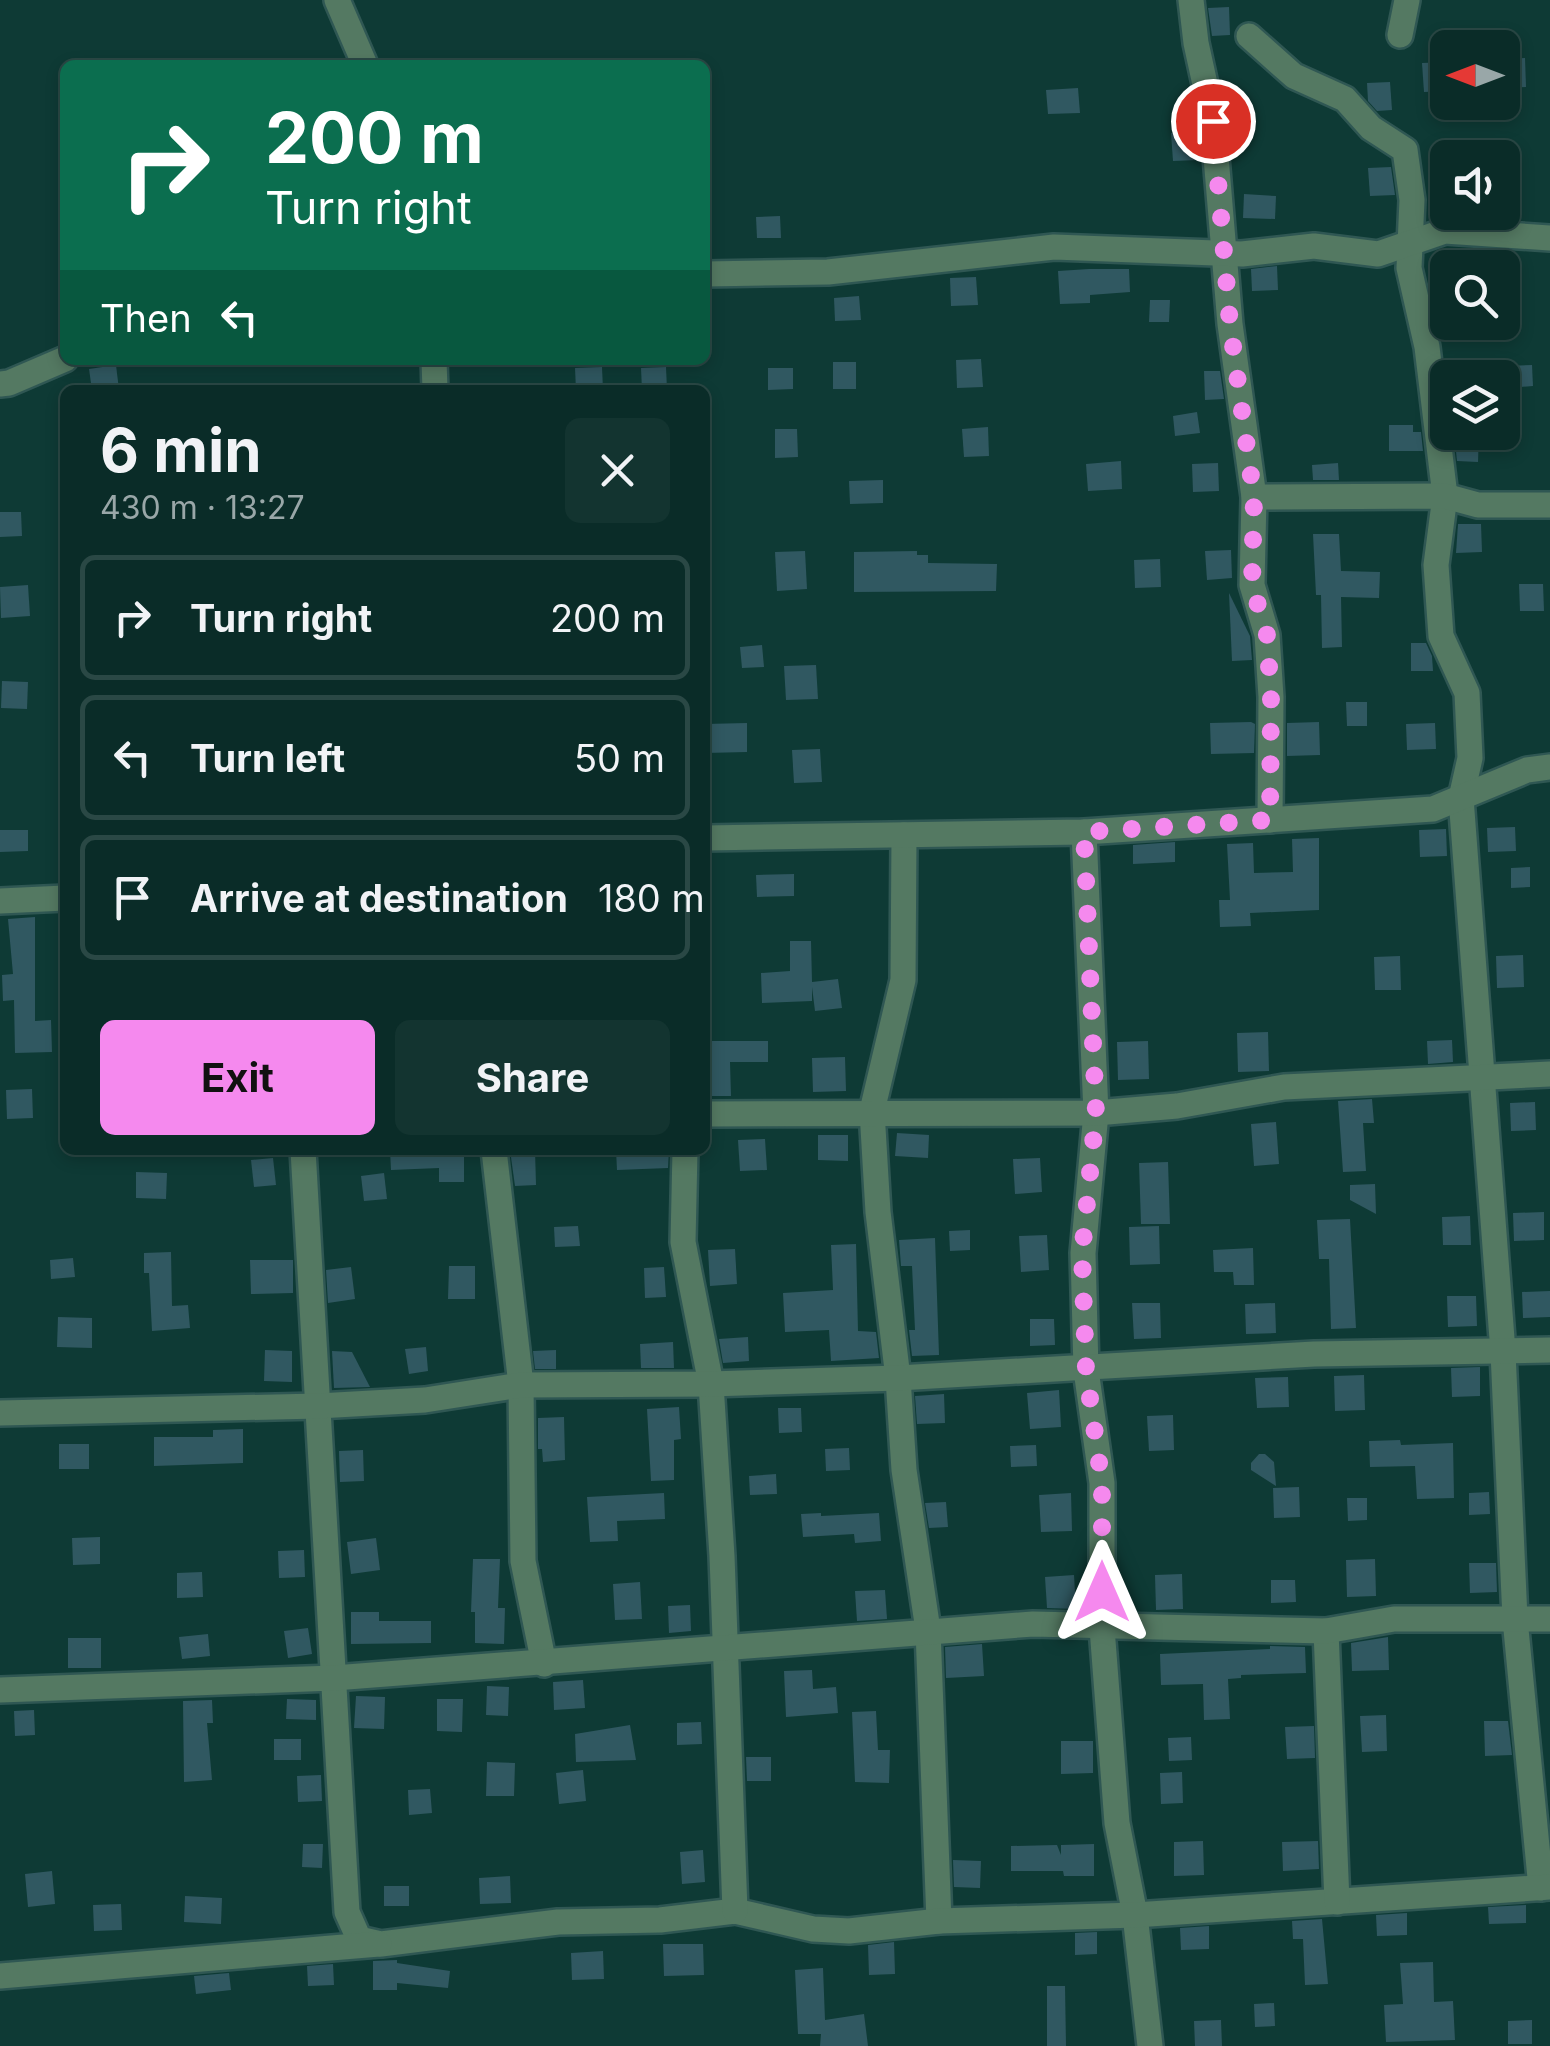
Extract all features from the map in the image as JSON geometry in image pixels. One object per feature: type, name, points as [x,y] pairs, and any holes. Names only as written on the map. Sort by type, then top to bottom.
[{"type":"street","points":[[338,0],[363,60]]},
{"type":"street","points":[[1191,0],[1213,121],[1230,324],[1254,498],[1252,585],[1267,635],[1271,697],[1270,820]]},
{"type":"street","points":[[1400,35],[1406,0]]},
{"type":"street","points":[[0,1976],[382,1944],[558,1922],[660,1920],[736,1911],[813,1929],[849,1931],[938,1921],[1135,1914],[1545,1888],[1515,1619],[1503,1352],[1460,798],[1470,758],[1467,693],[1441,636],[1436,565],[1445,496],[1427,346],[1408,268],[1412,200],[1405,150],[1371,128],[1344,98],[1294,76],[1249,36]]},
{"type":"street","points":[[710,274],[828,272],[1054,246],[1242,254],[1314,246],[1378,254],[1445,231],[1550,238]]},
{"type":"street","points":[[0,384],[9,384],[60,361]]},
{"type":"street","points":[[1254,498],[1445,496],[1478,505],[1550,505]]},
{"type":"street","points":[[710,838],[1084,832],[1434,809],[1528,770],[1550,767]]},
{"type":"street","points":[[1084,832],[1096,1113],[1082,1253],[1086,1370],[1102,1483],[1102,1628],[1117,1823],[1135,1914],[1150,2046]]},
{"type":"street","points":[[904,835],[903,980],[872,1112],[904,1470],[928,1630],[938,1921]]},
{"type":"street","points":[[0,901],[60,898]]},
{"type":"street","points":[[710,1114],[1096,1113],[1178,1106],[1284,1086],[1550,1074]]},
{"type":"street","points":[[302,1155],[347,1912],[360,1939],[382,1944]]},
{"type":"street","points":[[495,1155],[521,1385],[523,1561],[544,1664]]},
{"type":"street","points":[[685,1155],[683,1242],[711,1384],[736,1911]]},
{"type":"street","points":[[0,1413],[318,1406],[425,1400],[521,1385],[898,1378],[1314,1354],[1550,1350]]},
{"type":"street","points":[[0,1690],[334,1678],[1032,1624],[1326,1632],[1394,1619],[1550,1619]]},
{"type":"street","points":[[1326,1632],[1338,1902]]},
{"type":"building","points":[[1229,7],[1230,35],[1212,36],[1208,8]]},
{"type":"building","points":[[1520,58],[1525,58],[1526,87],[1520,87]]},
{"type":"building","points":[[1422,63],[1430,63],[1430,92],[1424,92]]},
{"type":"building","points":[[1390,82],[1392,110],[1377,111],[1368,101],[1367,83]]},
{"type":"building","points":[[1078,88],[1080,113],[1048,114],[1046,90]]},
{"type":"building","points":[[1197,131],[1199,160],[1173,161],[1171,133]]},
{"type":"building","points":[[1391,167],[1395,195],[1370,196],[1368,168]]},
{"type":"building","points":[[1244,194],[1276,196],[1275,219],[1243,218]]},
{"type":"building","points":[[780,216],[781,238],[757,238],[756,217]]},
{"type":"building","points":[[1277,266],[1278,290],[1252,291],[1251,269]]},
{"type":"building","points":[[1129,269],[1130,292],[1090,295],[1090,303],[1060,304],[1058,271]]},
{"type":"building","points":[[976,277],[978,305],[951,306],[950,278]]},
{"type":"building","points":[[859,296],[861,320],[835,321],[834,298]]},
{"type":"building","points":[[1150,300],[1170,300],[1169,322],[1149,322]]},
{"type":"building","points":[[981,359],[983,387],[957,388],[956,360]]},
{"type":"building","points":[[833,362],[856,362],[856,389],[833,389]]},
{"type":"building","points":[[116,365],[118,385],[91,385],[89,369]]},
{"type":"building","points":[[1532,365],[1533,386],[1520,387],[1520,366]]},
{"type":"building","points":[[602,367],[603,385],[576,385],[575,368]]},
{"type":"building","points":[[666,367],[667,385],[642,385],[641,368]]},
{"type":"building","points":[[768,368],[793,368],[793,389],[768,390]]},
{"type":"building","points":[[1204,371],[1220,371],[1224,399],[1205,400]]},
{"type":"building","points":[[1197,412],[1200,433],[1175,436],[1173,416]]},
{"type":"building","points":[[1389,425],[1413,425],[1413,432],[1421,432],[1423,451],[1389,451]]},
{"type":"building","points":[[988,427],[989,456],[964,457],[962,429]]},
{"type":"building","points":[[775,429],[797,429],[798,457],[775,458]]},
{"type":"building","points":[[1456,450],[1478,450],[1478,462],[1457,461]]},
{"type":"building","points":[[1121,461],[1122,489],[1088,491],[1086,464]]},
{"type":"building","points":[[1218,463],[1219,491],[1193,492],[1192,464]]},
{"type":"building","points":[[1338,463],[1339,480],[1313,480],[1312,465]]},
{"type":"building","points":[[883,480],[883,503],[850,504],[849,481]]},
{"type":"building","points":[[0,512],[21,512],[22,536],[0,537]]},
{"type":"building","points":[[1458,524],[1481,524],[1482,552],[1456,553]]},
{"type":"building","points":[[1313,534],[1339,534],[1341,571],[1380,572],[1379,598],[1341,597],[1342,647],[1322,648],[1321,595],[1316,595]]},
{"type":"building","points":[[1231,550],[1232,578],[1207,580],[1205,551]]},
{"type":"building","points":[[805,551],[807,589],[777,591],[775,552]]},
{"type":"building","points":[[917,551],[917,555],[928,555],[928,563],[997,564],[996,591],[854,592],[854,552]]},
{"type":"building","points":[[1160,559],[1161,587],[1135,588],[1134,560]]},
{"type":"building","points":[[1519,584],[1543,584],[1544,611],[1520,611]]},
{"type":"building","points":[[28,585],[30,616],[1,618],[0,587]]},
{"type":"building","points":[[1229,593],[1250,636],[1252,660],[1232,661]]},
{"type":"building","points":[[1411,643],[1426,643],[1433,671],[1411,671]]},
{"type":"building","points":[[762,645],[764,667],[742,668],[740,647]]},
{"type":"building","points":[[816,665],[818,699],[786,700],[784,666]]},
{"type":"building","points":[[2,681],[28,682],[27,709],[1,708]]},
{"type":"building","points":[[1346,702],[1367,702],[1367,726],[1347,726]]},
{"type":"building","points":[[1319,722],[1320,755],[1287,756],[1287,723]]},
{"type":"building","points":[[747,723],[747,752],[710,753],[710,724]]},
{"type":"building","points":[[1210,723],[1255,724],[1254,753],[1211,754]]},
{"type":"building","points":[[1435,723],[1436,749],[1407,750],[1406,724]]},
{"type":"building","points":[[820,749],[822,782],[794,783],[792,750]]},
{"type":"building","points":[[1515,827],[1516,851],[1488,852],[1487,828]]},
{"type":"building","points":[[1446,829],[1447,856],[1420,857],[1419,830]]},
{"type":"building","points":[[0,830],[28,830],[28,851],[0,852]]},
{"type":"building","points":[[1319,838],[1319,910],[1250,913],[1251,926],[1220,927],[1219,900],[1230,900],[1227,844],[1253,843],[1254,873],[1293,872],[1292,839]]},
{"type":"building","points":[[1175,842],[1175,862],[1133,864],[1133,845]]},
{"type":"building","points":[[1530,867],[1530,887],[1511,888],[1511,868]]},
{"type":"building","points":[[794,874],[794,896],[757,897],[756,875]]},
{"type":"building","points":[[35,917],[35,1021],[51,1020],[52,1052],[15,1053],[14,1000],[3,1001],[2,975],[13,974],[8,919]]},
{"type":"building","points":[[790,941],[811,941],[812,982],[838,979],[842,1008],[815,1011],[812,987],[812,1001],[762,1003],[761,973],[790,971]]},
{"type":"building","points":[[1523,955],[1524,987],[1497,988],[1496,956]]},
{"type":"building","points":[[1400,956],[1401,990],[1375,990],[1374,957]]},
{"type":"building","points":[[1268,1032],[1269,1071],[1238,1072],[1237,1033]]},
{"type":"building","points":[[1452,1040],[1453,1062],[1428,1064],[1427,1041]]},
{"type":"building","points":[[710,1041],[768,1041],[768,1062],[730,1062],[731,1096],[710,1096]]},
{"type":"building","points":[[1148,1041],[1149,1079],[1118,1080],[1117,1042]]},
{"type":"building","points":[[845,1057],[846,1091],[813,1092],[812,1058]]},
{"type":"building","points":[[32,1089],[33,1118],[7,1119],[6,1090]]},
{"type":"building","points":[[1372,1099],[1374,1123],[1363,1123],[1366,1171],[1343,1172],[1338,1101]]},
{"type":"building","points":[[1535,1102],[1536,1130],[1511,1131],[1510,1103]]},
{"type":"building","points":[[1276,1122],[1279,1164],[1254,1166],[1251,1124]]},
{"type":"building","points":[[897,1133],[929,1135],[928,1158],[895,1156]]},
{"type":"building","points":[[818,1135],[848,1135],[848,1161],[818,1160]]},
{"type":"building","points":[[765,1139],[767,1170],[740,1171],[738,1140]]},
{"type":"building","points":[[390,1155],[464,1155],[464,1182],[439,1182],[439,1168],[391,1170]]},
{"type":"building","points":[[511,1155],[535,1155],[536,1185],[515,1186]]},
{"type":"building","points":[[616,1155],[669,1155],[668,1168],[617,1170]]},
{"type":"building","points":[[273,1158],[276,1185],[254,1187],[251,1160]]},
{"type":"building","points":[[1040,1158],[1042,1192],[1015,1194],[1013,1159]]},
{"type":"building","points":[[1168,1162],[1170,1224],[1141,1224],[1139,1163]]},
{"type":"building","points":[[136,1172],[167,1173],[166,1199],[136,1198]]},
{"type":"building","points":[[384,1173],[387,1199],[364,1201],[361,1176]]},
{"type":"building","points":[[1375,1184],[1376,1214],[1350,1200],[1350,1185]]},
{"type":"building","points":[[1544,1212],[1544,1240],[1514,1241],[1513,1213]]},
{"type":"building","points":[[1470,1216],[1471,1245],[1443,1245],[1442,1217]]},
{"type":"building","points":[[1350,1219],[1356,1328],[1331,1329],[1329,1259],[1319,1259],[1317,1220]]},
{"type":"building","points":[[578,1226],[580,1246],[555,1247],[554,1227]]},
{"type":"building","points":[[1159,1226],[1160,1264],[1130,1265],[1129,1227]]},
{"type":"building","points":[[970,1230],[970,1250],[950,1251],[949,1231]]},
{"type":"building","points":[[1047,1235],[1049,1270],[1021,1272],[1019,1236]]},
{"type":"building","points":[[935,1238],[939,1355],[912,1356],[912,1266],[901,1266],[899,1240]]},
{"type":"building","points":[[856,1244],[858,1331],[876,1332],[879,1358],[831,1361],[829,1330],[785,1332],[783,1293],[833,1290],[831,1245]]},
{"type":"building","points":[[1253,1248],[1254,1285],[1234,1285],[1233,1272],[1214,1272],[1213,1250]]},
{"type":"building","points":[[735,1249],[737,1284],[710,1286],[708,1250]]},
{"type":"building","points":[[171,1252],[172,1306],[188,1305],[190,1328],[152,1331],[144,1253]]},
{"type":"building","points":[[73,1258],[75,1277],[51,1279],[50,1260]]},
{"type":"building","points":[[250,1260],[293,1260],[293,1293],[251,1294]]},
{"type":"building","points":[[449,1266],[475,1266],[475,1299],[448,1299]]},
{"type":"building","points":[[351,1267],[355,1299],[328,1303],[326,1270]]},
{"type":"building","points":[[664,1267],[666,1297],[645,1298],[644,1268]]},
{"type":"building","points":[[1550,1291],[1550,1317],[1523,1318],[1522,1292]]},
{"type":"building","points":[[1447,1296],[1476,1296],[1477,1326],[1448,1327]]},
{"type":"building","points":[[1132,1303],[1160,1303],[1161,1338],[1134,1339]]},
{"type":"building","points":[[1275,1303],[1276,1333],[1246,1334],[1245,1304]]},
{"type":"building","points":[[58,1317],[92,1318],[92,1348],[57,1347]]},
{"type":"building","points":[[1030,1319],[1054,1319],[1055,1345],[1030,1346]]},
{"type":"building","points":[[748,1337],[749,1361],[723,1363],[719,1339]]},
{"type":"building","points":[[673,1342],[674,1368],[641,1368],[640,1344]]},
{"type":"building","points":[[426,1347],[428,1371],[409,1374],[405,1349]]},
{"type":"building","points":[[265,1350],[292,1351],[292,1382],[264,1381]]},
{"type":"building","points":[[556,1350],[556,1369],[535,1369],[533,1351]]},
{"type":"building","points":[[332,1351],[352,1352],[370,1387],[334,1388]]},
{"type":"building","points":[[1480,1367],[1480,1396],[1452,1397],[1451,1368]]},
{"type":"building","points":[[1364,1375],[1365,1410],[1335,1411],[1334,1376]]},
{"type":"building","points":[[1288,1377],[1289,1407],[1257,1408],[1255,1378]]},
{"type":"building","points":[[1059,1390],[1061,1427],[1030,1429],[1027,1393]]},
{"type":"building","points":[[944,1394],[945,1423],[917,1424],[915,1396]]},
{"type":"building","points":[[679,1407],[681,1439],[674,1440],[674,1480],[651,1481],[647,1409]]},
{"type":"building","points":[[778,1408],[801,1408],[802,1432],[779,1433]]},
{"type":"building","points":[[1173,1415],[1174,1450],[1149,1451],[1147,1416]]},
{"type":"building","points":[[564,1417],[565,1460],[543,1462],[542,1449],[538,1449],[538,1418]]},
{"type":"building","points":[[243,1429],[243,1463],[154,1466],[154,1437],[213,1437],[213,1430]]},
{"type":"building","points":[[1400,1440],[1401,1445],[1453,1443],[1454,1498],[1417,1499],[1415,1466],[1370,1467],[1369,1441]]},
{"type":"building","points":[[59,1444],[89,1444],[89,1469],[59,1469]]},
{"type":"building","points":[[1036,1445],[1037,1466],[1011,1467],[1010,1446]]},
{"type":"building","points":[[849,1448],[850,1470],[826,1471],[825,1449]]},
{"type":"building","points":[[363,1450],[364,1481],[340,1482],[339,1451]]},
{"type":"building","points":[[1259,1454],[1274,1462],[1276,1486],[1251,1470],[1251,1463]]},
{"type":"building","points":[[776,1474],[777,1494],[750,1495],[749,1476]]},
{"type":"building","points":[[1299,1487],[1300,1517],[1274,1518],[1273,1488]]},
{"type":"building","points":[[1489,1492],[1490,1514],[1469,1515],[1469,1493]]},
{"type":"building","points":[[664,1493],[665,1519],[617,1521],[618,1541],[590,1542],[587,1497]]},
{"type":"building","points":[[1071,1493],[1072,1531],[1041,1532],[1039,1495]]},
{"type":"building","points":[[1347,1498],[1367,1498],[1367,1520],[1348,1521]]},
{"type":"building","points":[[946,1502],[948,1527],[929,1528],[925,1503]]},
{"type":"building","points":[[879,1513],[881,1541],[855,1543],[854,1534],[803,1537],[801,1514]]},
{"type":"building","points":[[100,1537],[100,1564],[73,1565],[72,1538]]},
{"type":"building","points":[[376,1538],[380,1570],[351,1574],[347,1542]]},
{"type":"building","points":[[304,1550],[305,1577],[279,1578],[278,1551]]},
{"type":"building","points":[[473,1559],[500,1559],[498,1608],[505,1608],[504,1644],[475,1643],[475,1612],[471,1612]]},
{"type":"building","points":[[1375,1559],[1376,1596],[1347,1597],[1346,1560]]},
{"type":"building","points":[[1469,1563],[1496,1563],[1497,1592],[1470,1593]]},
{"type":"building","points":[[202,1572],[203,1597],[177,1598],[177,1573]]},
{"type":"building","points":[[1182,1574],[1183,1609],[1156,1610],[1155,1575]]},
{"type":"building","points":[[1074,1575],[1076,1609],[1047,1608],[1045,1577]]},
{"type":"building","points":[[1271,1580],[1295,1580],[1296,1602],[1271,1603]]},
{"type":"building","points":[[640,1582],[642,1619],[615,1620],[613,1584]]},
{"type":"building","points":[[885,1590],[887,1619],[857,1621],[855,1591]]},
{"type":"building","points":[[690,1605],[691,1631],[669,1633],[668,1606]]},
{"type":"building","points":[[351,1612],[379,1612],[379,1621],[431,1621],[431,1643],[351,1644]]},
{"type":"building","points":[[308,1628],[312,1654],[288,1658],[284,1631]]},
{"type":"building","points":[[208,1634],[210,1656],[182,1659],[179,1637]]},
{"type":"building","points":[[1388,1637],[1389,1670],[1352,1671],[1351,1643]]},
{"type":"building","points":[[68,1638],[101,1638],[101,1668],[68,1668]]},
{"type":"building","points":[[982,1644],[984,1676],[946,1678],[945,1647]]},
{"type":"building","points":[[1305,1647],[1306,1673],[1228,1679],[1230,1719],[1204,1720],[1203,1684],[1161,1685],[1160,1654]]},
{"type":"building","points":[[812,1670],[813,1689],[836,1687],[838,1713],[786,1717],[784,1671]]},
{"type":"building","points":[[583,1680],[585,1708],[554,1710],[553,1682]]},
{"type":"building","points":[[487,1686],[509,1687],[508,1716],[486,1715]]},
{"type":"building","points":[[356,1696],[385,1697],[384,1729],[354,1728]]},
{"type":"building","points":[[287,1699],[316,1700],[316,1720],[286,1719]]},
{"type":"building","points":[[437,1699],[463,1699],[462,1732],[437,1731]]},
{"type":"building","points":[[212,1700],[213,1723],[207,1723],[212,1780],[184,1782],[183,1701]]},
{"type":"building","points":[[34,1710],[35,1735],[15,1736],[14,1711]]},
{"type":"building","points":[[876,1711],[878,1750],[890,1750],[889,1783],[855,1782],[852,1712]]},
{"type":"building","points":[[1386,1715],[1387,1751],[1362,1752],[1360,1716]]},
{"type":"building","points":[[1484,1721],[1508,1721],[1512,1755],[1485,1756]]},
{"type":"building","points":[[701,1722],[702,1744],[677,1745],[677,1723]]},
{"type":"building","points":[[630,1725],[636,1760],[576,1762],[575,1734]]},
{"type":"building","points":[[1314,1726],[1315,1758],[1287,1759],[1285,1727]]},
{"type":"building","points":[[1191,1737],[1192,1760],[1169,1761],[1168,1738]]},
{"type":"building","points":[[274,1739],[301,1739],[301,1760],[274,1760]]},
{"type":"building","points":[[1061,1741],[1093,1741],[1093,1773],[1061,1774]]},
{"type":"building","points":[[746,1757],[771,1757],[771,1781],[747,1781]]},
{"type":"building","points":[[487,1762],[515,1763],[514,1796],[486,1796]]},
{"type":"building","points":[[583,1770],[586,1801],[559,1804],[556,1773]]},
{"type":"building","points":[[1182,1772],[1183,1803],[1161,1804],[1160,1773]]},
{"type":"building","points":[[321,1775],[322,1801],[298,1802],[297,1776]]},
{"type":"building","points":[[430,1789],[432,1813],[409,1815],[408,1790]]},
{"type":"building","points":[[1203,1841],[1204,1875],[1174,1876],[1174,1842]]},
{"type":"building","points":[[1318,1841],[1319,1869],[1283,1871],[1282,1842]]},
{"type":"building","points":[[303,1844],[323,1844],[322,1868],[302,1867]]},
{"type":"building","points":[[1094,1844],[1094,1876],[1064,1876],[1063,1871],[1011,1871],[1011,1846],[1057,1845],[1061,1855],[1061,1845]]},
{"type":"building","points":[[703,1850],[705,1882],[682,1884],[680,1852]]},
{"type":"building","points":[[953,1860],[981,1861],[980,1888],[954,1887]]},
{"type":"building","points":[[52,1871],[55,1904],[28,1907],[25,1874]]},
{"type":"building","points":[[510,1876],[511,1903],[480,1904],[479,1878]]},
{"type":"building","points":[[384,1886],[409,1886],[409,1906],[384,1906]]},
{"type":"building","points":[[185,1896],[222,1898],[221,1924],[184,1922]]},
{"type":"building","points":[[121,1904],[122,1930],[94,1931],[93,1905]]},
{"type":"building","points":[[1526,1905],[1526,1923],[1489,1924],[1488,1907]]},
{"type":"building","points":[[1407,1913],[1407,1935],[1377,1936],[1376,1915]]},
{"type":"building","points":[[1322,1919],[1328,1984],[1305,1985],[1303,1939],[1293,1939],[1292,1921]]},
{"type":"building","points":[[1209,1926],[1209,1949],[1181,1950],[1180,1928]]},
{"type":"building","points":[[1097,1932],[1097,1954],[1075,1955],[1075,1933]]},
{"type":"building","points":[[894,1942],[895,1974],[869,1975],[868,1945]]},
{"type":"building","points":[[663,1944],[703,1944],[704,1975],[664,1976]]},
{"type":"building","points":[[603,1951],[604,1979],[572,1980],[571,1953]]},
{"type":"building","points":[[397,1960],[450,1971],[448,1988],[397,1983],[397,1990],[373,1990],[373,1961]]},
{"type":"building","points":[[1433,1962],[1434,2002],[1453,2001],[1455,2040],[1386,2042],[1384,2005],[1403,2004],[1400,1963]]},
{"type":"building","points":[[333,1964],[334,1985],[308,1986],[307,1966]]},
{"type":"building","points":[[823,1968],[825,2020],[864,2014],[868,2046],[820,2046],[821,2034],[798,2034],[795,1970]]},
{"type":"building","points":[[229,1973],[231,1990],[196,1994],[194,1976]]},
{"type":"building","points":[[1047,1986],[1065,1986],[1066,2046],[1047,2046]]},
{"type":"building","points":[[1274,2003],[1275,2026],[1255,2027],[1254,2004]]},
{"type":"building","points":[[1221,2020],[1222,2046],[1195,2046],[1194,2021]]},
{"type":"building","points":[[1532,2020],[1532,2044],[1508,2044],[1508,2021]]},
{"type":"route","points":[[1102,1592],[1102,1483],[1086,1370],[1082,1253],[1096,1113],[1084,832],[1270,820],[1267,635],[1252,585],[1254,498],[1230,324],[1213,121]]}]
